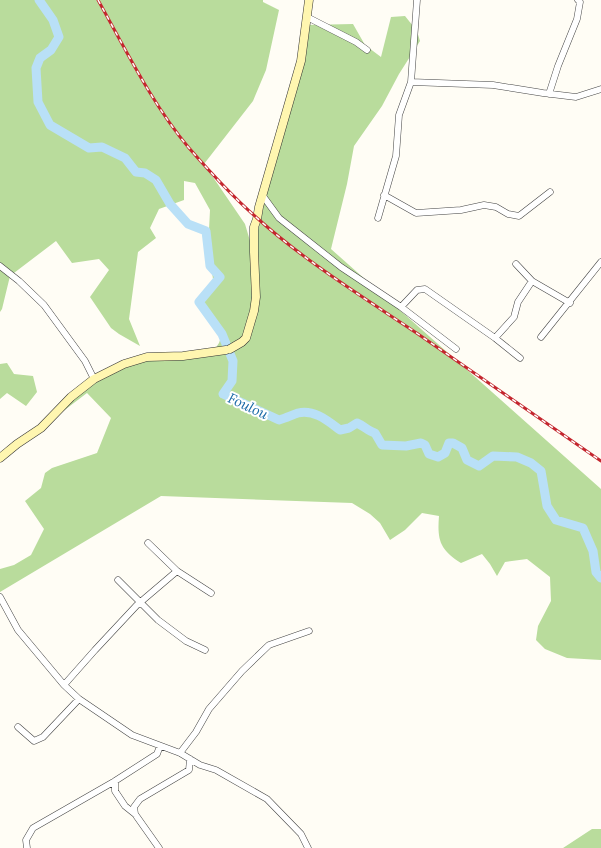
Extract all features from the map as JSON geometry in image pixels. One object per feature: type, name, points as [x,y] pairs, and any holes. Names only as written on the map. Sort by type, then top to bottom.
[{"type":"street","points":[[0,458],[17,444],[41,428],[71,398],[94,379],[124,364],[147,357],[183,356],[228,350],[246,338],[254,311],[256,297],[254,227],[301,61],[309,0]]},
{"type":"street","points":[[378,218],[396,156],[398,115],[411,82],[417,0]]},
{"type":"street","points":[[549,94],[558,66],[577,19],[580,2],[578,0]]},
{"type":"street","points":[[307,17],[356,42],[367,50]]},
{"type":"street","points":[[411,82],[493,85],[576,97],[601,89]]},
{"type":"street","points":[[384,195],[416,213],[461,210],[484,205],[496,207],[508,214],[519,216],[550,192]]},
{"type":"street","points":[[263,196],[279,218],[341,267],[401,307],[456,349]]},
{"type":"street","points":[[542,337],[601,262]]},
{"type":"street","points":[[516,264],[532,281],[570,303]]},
{"type":"street","points":[[0,266],[19,281],[44,305],[85,361],[94,379]]},
{"type":"street","points":[[494,338],[514,317],[518,302],[532,281]]},
{"type":"street","points":[[401,307],[417,290],[425,289],[520,358]]},
{"type":"street","points":[[148,544],[177,571],[211,593]]},
{"type":"street","points":[[64,685],[140,602],[177,571]]},
{"type":"street","points":[[118,580],[158,620],[186,641],[205,650]]},
{"type":"street","points":[[0,598],[18,630],[64,685],[79,699],[132,735],[180,752],[200,765],[216,770],[267,799],[301,834],[308,848]]},
{"type":"street","points":[[180,752],[196,732],[209,709],[242,671],[269,645],[309,631]]},
{"type":"street","points":[[18,727],[34,741],[43,736],[79,699]]},
{"type":"street","points":[[27,848],[26,840],[33,828],[115,782],[157,754],[160,746]]},
{"type":"street","points":[[134,814],[134,806],[140,799],[189,770],[190,759]]},
{"type":"street","points":[[115,782],[115,791],[125,806],[134,814],[158,848]]},
{"type":"green space","points":[[0,0],[263,0],[263,2],[279,10],[266,70],[253,101],[204,164],[245,224],[253,251],[307,25],[353,24],[365,45],[381,57],[391,17],[405,16],[417,31],[420,41],[399,74],[382,106],[354,146],[347,184],[331,249],[601,489],[601,660],[567,658],[545,649],[536,640],[538,626],[551,601],[550,577],[527,559],[505,562],[497,576],[482,554],[461,563],[448,554],[441,544],[439,516],[422,513],[405,530],[390,540],[380,523],[370,514],[352,503],[161,496],[0,592],[0,569],[14,565],[31,555],[44,529],[25,501],[41,488],[45,473],[52,468],[97,453],[111,418],[87,393],[41,428],[71,397],[124,364],[213,352],[219,343],[222,334],[199,302],[213,279],[206,231],[209,230],[210,210],[195,183],[184,181],[184,200],[159,209],[150,228],[156,238],[138,252],[129,319],[140,346],[111,328],[90,297],[109,270],[99,259],[72,263],[56,241],[10,276],[0,312]]},
{"type":"green space","points":[[7,363],[14,374],[33,376],[37,392],[26,406],[7,393],[0,399],[0,364]]},
{"type":"green space","points":[[592,829],[601,829],[601,848],[563,848]]},
{"type":"waterway","name":"Foulou","points":[[39,0],[53,20],[59,37],[51,50],[40,58],[36,68],[38,102],[50,125],[89,148],[102,147],[125,158],[136,172],[145,173],[156,180],[170,204],[188,224],[206,231],[210,266],[220,277],[199,302],[222,334],[233,361],[232,381],[223,394],[279,420],[304,412],[315,414],[340,430],[349,428],[357,423],[375,433],[382,445],[406,446],[421,443],[425,445],[429,454],[438,457],[445,453],[449,443],[453,443],[462,448],[467,460],[479,466],[493,456],[517,457],[531,463],[541,471],[547,506],[556,520],[583,528],[593,551],[596,572],[601,578]]},
{"type":"railway","points":[[98,0],[140,76],[163,113],[189,148],[230,193],[248,210],[315,264],[601,461]]}]
